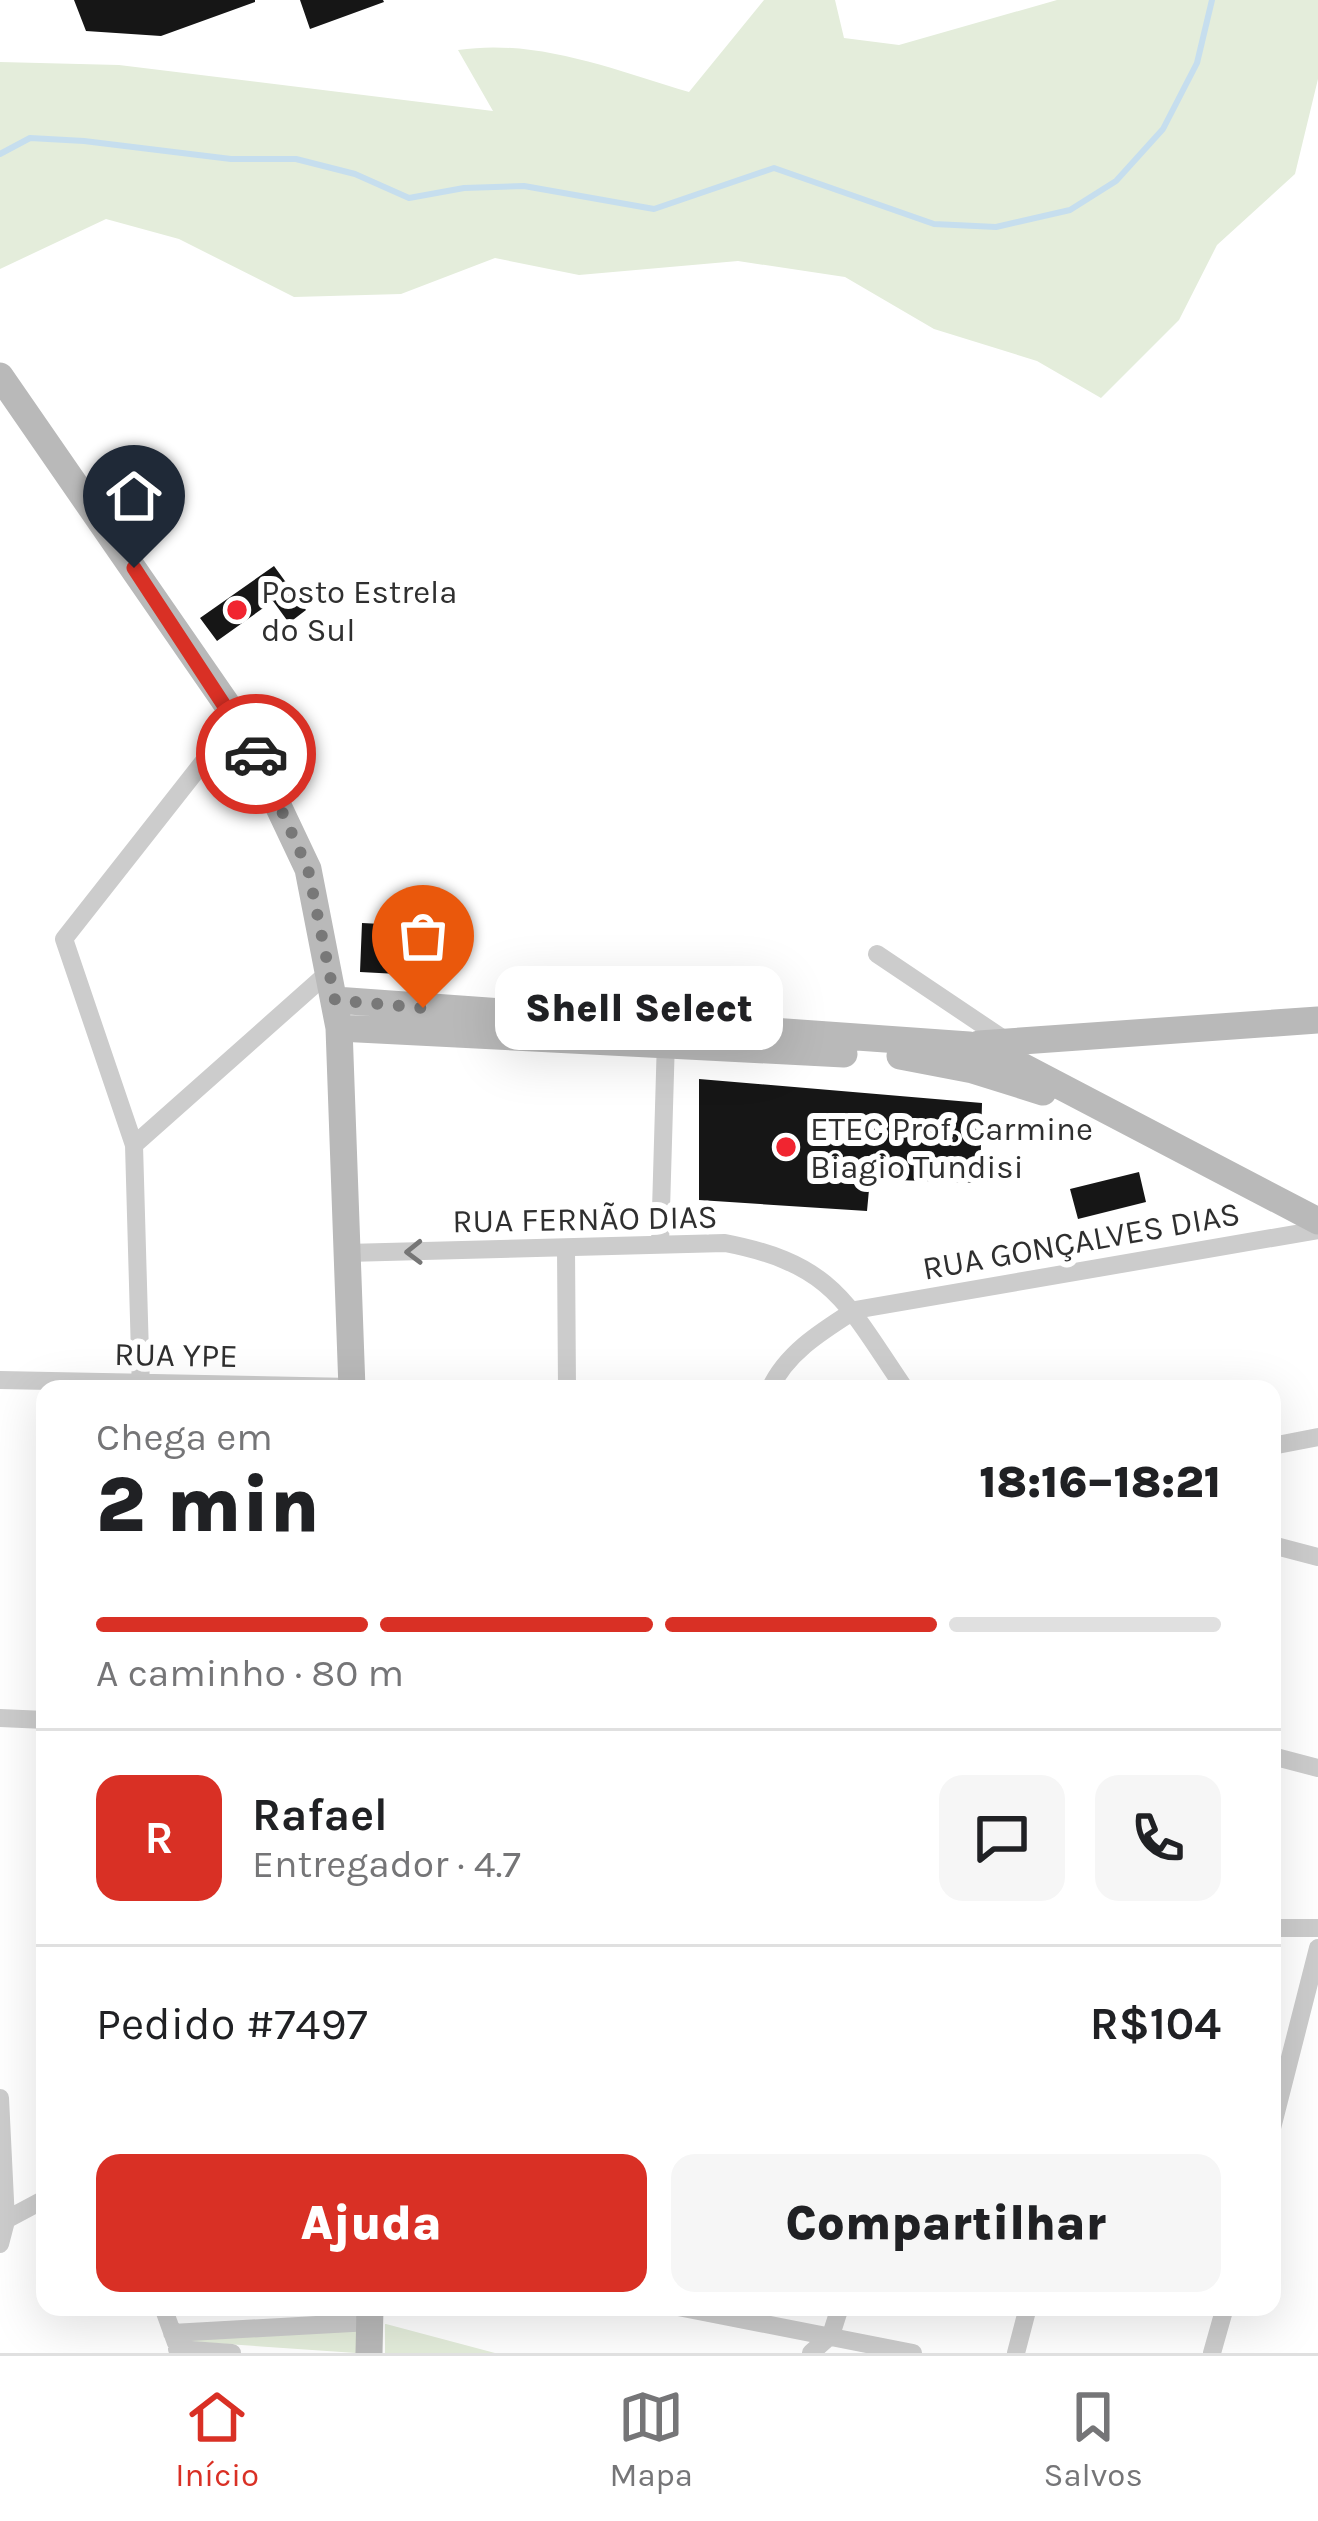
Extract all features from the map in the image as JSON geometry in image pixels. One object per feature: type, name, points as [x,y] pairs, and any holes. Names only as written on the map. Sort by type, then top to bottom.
[{"type":"main road","points":[[0,376],[237,719],[308,869],[337,1014],[352,1380]]},
{"type":"main road","points":[[337,1014],[916,1057],[971,1057],[1070,1040],[1318,1020]]},
{"type":"main road","points":[[1066,1091],[1054,1063],[1070,1040]]},
{"type":"main road","points":[[1012,1053],[1066,1091],[1318,1226]]},
{"type":"main road","points":[[971,1057],[1098,1109]]},
{"type":"main road","points":[[369,2353],[370,2316]]},
{"type":"street","points":[[141,1380],[134,1145],[64,939],[237,719]]},
{"type":"street","points":[[877,954],[1012,1053]]},
{"type":"street","points":[[134,1145],[330,970]]},
{"type":"street","points":[[660,1244],[666,1037]]},
{"type":"street","name":"RUA GONÇALVES DIAS","points":[[855,1310],[1318,1226]]},
{"type":"street","name":"RUA FERNÃO DIAS","points":[[347,1253],[725,1243],[774,1252],[815,1273],[855,1310],[899,1380]]},
{"type":"street","points":[[566,1248],[567,1380]]},
{"type":"street","points":[[774,1380],[814,1336],[855,1310]]},
{"type":"street","name":"RUA YPE","points":[[0,1380],[36,1382]]},
{"type":"street","points":[[1281,1444],[1318,1437]]},
{"type":"street","points":[[1281,1547],[1318,1557]]},
{"type":"street","points":[[0,1718],[36,1720]]},
{"type":"street","points":[[1281,1758],[1318,1768]]},
{"type":"street","points":[[1281,1928],[1318,1928]]},
{"type":"street","points":[[1281,2093],[1318,1948]]},
{"type":"street","points":[[0,2098],[0,2245]]},
{"type":"street","points":[[3,2222],[36,2204]]},
{"type":"street","points":[[166,2316],[176,2345]]},
{"type":"street","points":[[176,2345],[357,2316]]},
{"type":"street","points":[[727,2316],[913,2353]]},
{"type":"street","points":[[811,2353],[831,2335],[837,2316]]},
{"type":"street","points":[[1016,2353],[1026,2316]]},
{"type":"street","points":[[1212,2353],[1222,2316]]},
{"type":"street","points":[[176,2345],[232,2353]]},
{"type":"green space","points":[[764,0],[835,0],[844,38],[899,45],[1057,0],[1318,0],[1318,79],[1295,174],[1217,245],[1179,320],[1101,398],[1037,361],[934,329],[845,277],[738,261],[579,275],[495,258],[401,294],[294,297],[179,239],[106,219],[0,269],[0,62],[119,65],[493,111],[458,50],[488,47],[546,52],[689,92]]},
{"type":"green space","points":[[386,2324],[495,2353],[385,2353]]},
{"type":"green space","points":[[356,2326],[356,2353],[182,2341]]},
{"type":"building","points":[[74,0],[255,2],[161,36],[86,31]]},
{"type":"building","points":[[300,0],[383,0],[384,2],[310,29]]},
{"type":"building","name":"Posto Estrela do Sul","points":[[274,566],[306,610],[289,623],[273,601],[217,641],[200,618]]},
{"type":"building","points":[[421,910],[440,912],[436,982],[416,980],[417,975],[360,972],[362,923],[420,926]]},
{"type":"building","name":"ETEC Prof. Carmine Biagio Tundisi","points":[[699,1079],[982,1103],[980,1183],[870,1179],[867,1211],[699,1200]]},
{"type":"building","points":[[1139,1172],[1146,1202],[1078,1219],[1070,1189]]},
{"type":"waterway","points":[[0,154],[30,138],[84,141],[231,159],[296,159],[355,174],[409,198],[464,188],[524,186],[654,209],[774,168],[934,224],[996,227],[1070,210],[1116,181],[1163,129],[1197,63],[1212,0]]},
{"type":"way so far","points":[[256,754],[308,869],[335,1000],[423,1008]]},
{"type":"place","name":"Posto Estrela do Sul","points":[[237,610]]},
{"type":"place","name":"Shell Select","points":[[423,1008]]},
{"type":"place","name":"ETEC Prof. Carmine Biagio Tundisi","points":[[786,1147]]},
{"type":"route","points":[[134,568],[256,754]]}]
